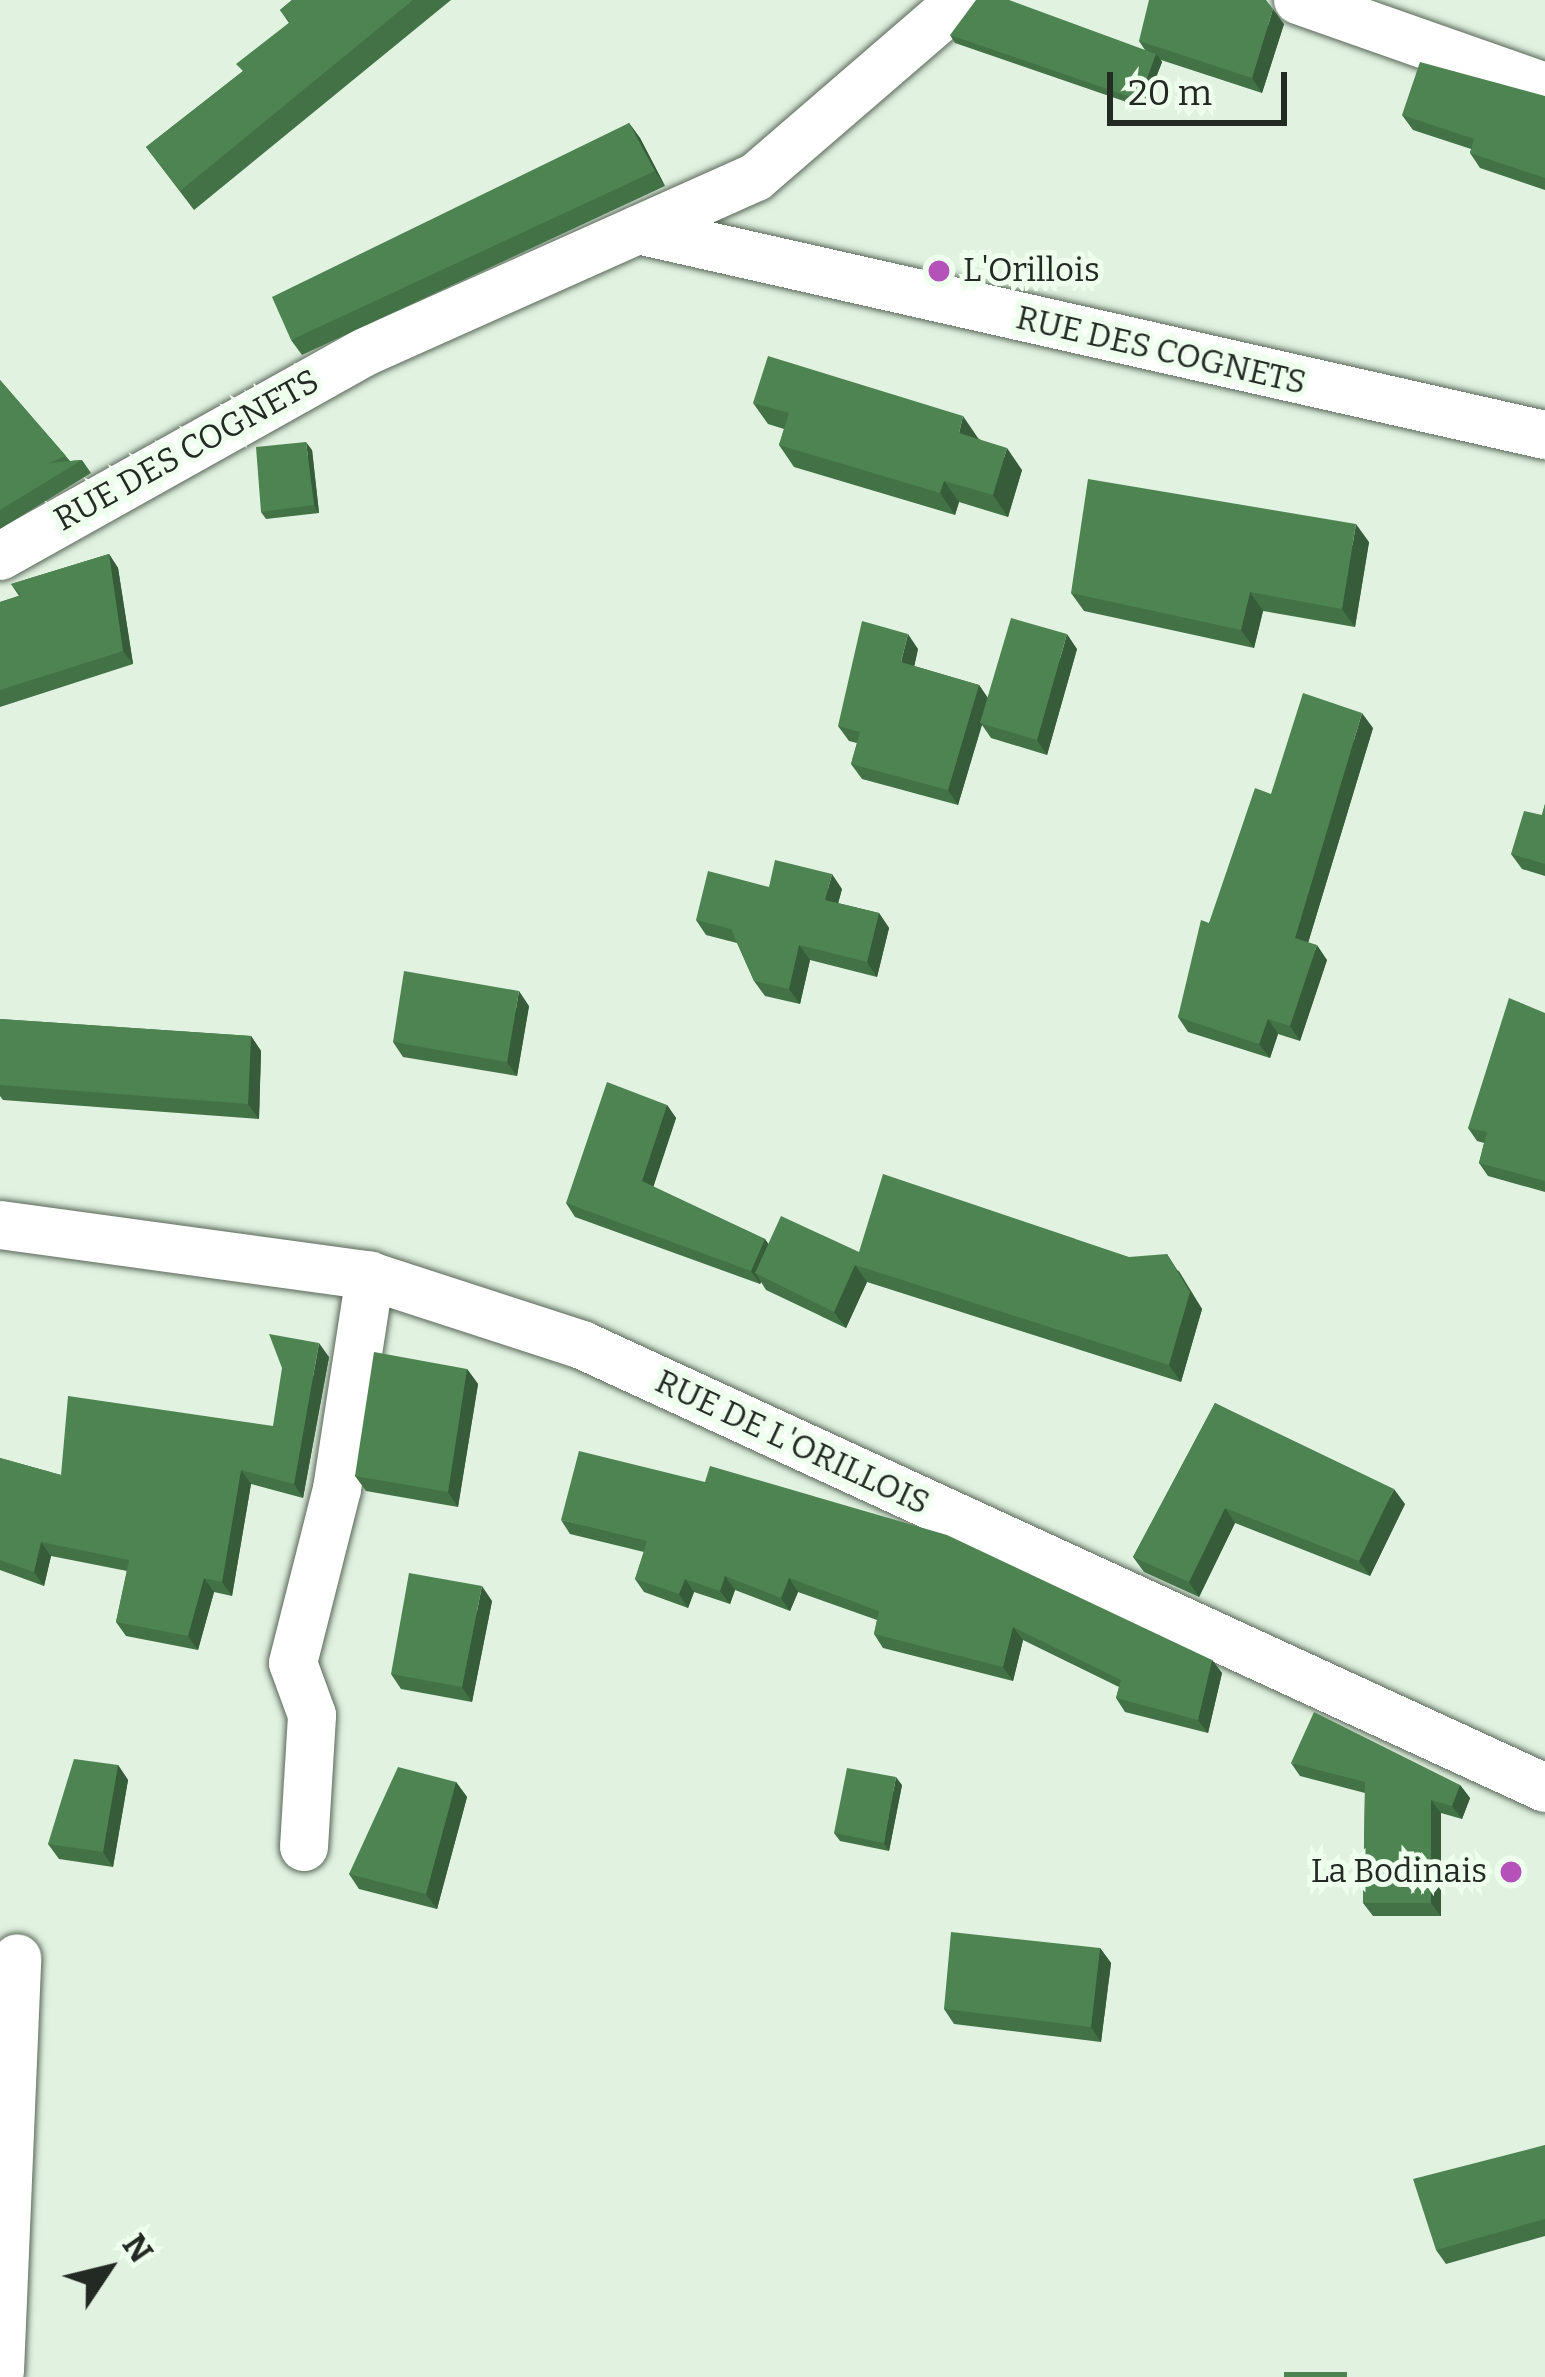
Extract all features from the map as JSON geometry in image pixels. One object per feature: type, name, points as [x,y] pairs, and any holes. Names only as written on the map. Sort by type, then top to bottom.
[{"type":"street","name":"RUE DES COGNETS","points":[[0,556],[367,351],[756,177],[961,0]]},
{"type":"street","points":[[1298,0],[1545,87]]},
{"type":"street","name":"RUE DES COGNETS","points":[[638,230],[1545,435]]},
{"type":"street","name":"RUE DE L'ORILLOIS","points":[[0,1225],[370,1276],[582,1345],[1545,1788]]},
{"type":"street","points":[[304,1847],[312,1715],[293,1664],[337,1489],[370,1276]]},
{"type":"street","points":[[0,2371],[17,1958]]},
{"type":"building","points":[[292,0],[413,0],[180,191],[146,147],[243,71],[236,64],[290,22],[280,10]]},
{"type":"building","points":[[976,0],[1009,0],[1156,54],[1139,100],[950,35]]},
{"type":"building","points":[[1149,0],[1266,0],[1273,9],[1252,78],[1139,41]]},
{"type":"building","points":[[1420,62],[1545,96],[1545,178],[1470,153],[1474,139],[1402,115]]},
{"type":"building","points":[[629,123],[655,171],[291,340],[272,297]]},
{"type":"building","points":[[768,356],[963,416],[959,433],[1007,448],[993,495],[944,481],[940,493],[779,445],[789,413],[753,403]]},
{"type":"building","points":[[0,380],[66,456],[49,463],[82,460],[0,510]]},
{"type":"building","points":[[306,442],[314,505],[261,512],[256,447]]},
{"type":"building","points":[[1088,479],[1356,524],[1342,609],[1250,592],[1241,630],[1071,593]]},
{"type":"building","points":[[109,554],[123,651],[0,690],[0,602],[21,595],[11,584]]},
{"type":"building","points":[[1011,618],[1067,634],[1037,740],[980,723]]},
{"type":"building","points":[[862,621],[908,634],[901,662],[979,685],[948,790],[851,764],[860,732],[838,726]]},
{"type":"building","points":[[1303,693],[1362,713],[1295,938],[1317,945],[1290,1026],[1268,1019],[1259,1044],[1178,1017],[1201,920],[1209,923],[1255,788],[1271,794]]},
{"type":"building","points":[[1545,804],[1545,864],[1511,854],[1524,811],[1542,815]]},
{"type":"building","points":[[775,860],[832,874],[825,900],[879,913],[867,962],[799,945],[789,989],[754,981],[731,929],[696,920],[708,871],[769,887]]},
{"type":"building","points":[[404,971],[519,991],[507,1062],[393,1042]]},
{"type":"building","points":[[1509,998],[1545,1013],[1545,1181],[1479,1163],[1487,1132],[1468,1128]]},
{"type":"building","points":[[0,1019],[251,1036],[248,1104],[0,1085]]},
{"type":"building","points":[[607,1082],[667,1105],[642,1181],[765,1239],[751,1271],[566,1203]]},
{"type":"building","points":[[883,1174],[1129,1257],[1167,1254],[1190,1292],[1169,1365],[855,1265],[834,1312],[755,1273],[781,1216],[859,1252]]},
{"type":"building","points":[[269,1334],[319,1343],[294,1484],[241,1470],[222,1582],[204,1578],[188,1636],[116,1622],[129,1560],[41,1542],[34,1572],[0,1560],[0,1458],[61,1475],[68,1396],[273,1426],[282,1368]]},
{"type":"building","points":[[374,1352],[467,1369],[448,1492],[355,1476]]},
{"type":"building","points":[[1215,1403],[1394,1489],[1359,1561],[1225,1508],[1189,1582],[1133,1557]]},
{"type":"building","points":[[579,1451],[705,1482],[710,1466],[947,1535],[1212,1660],[1198,1720],[1116,1698],[1121,1680],[1013,1627],[1003,1667],[874,1634],[879,1611],[789,1578],[781,1598],[725,1576],[720,1591],[685,1579],[679,1594],[635,1579],[647,1541],[561,1520]]},
{"type":"building","points":[[409,1573],[482,1586],[462,1687],[391,1674]]},
{"type":"building","points":[[1314,1712],[1460,1785],[1452,1806],[1431,1800],[1431,1903],[1363,1903],[1365,1782],[1291,1763]]},
{"type":"building","points":[[74,1759],[118,1765],[103,1852],[48,1844]]},
{"type":"building","points":[[398,1767],[456,1782],[426,1894],[349,1874]]},
{"type":"building","points":[[847,1768],[896,1777],[884,1843],[834,1833]]},
{"type":"building","points":[[951,1932],[1100,1948],[1091,2027],[944,2009]]},
{"type":"building","points":[[1545,2145],[1545,2219],[1436,2250],[1413,2179]]},
{"type":"building","points":[[1284,2372],[1347,2372],[1347,2377],[1284,2377]]},
{"type":"place","name":"L'Orillois","points":[[939,271]]},
{"type":"place","name":"La Bodinais","points":[[1511,1872]]}]
